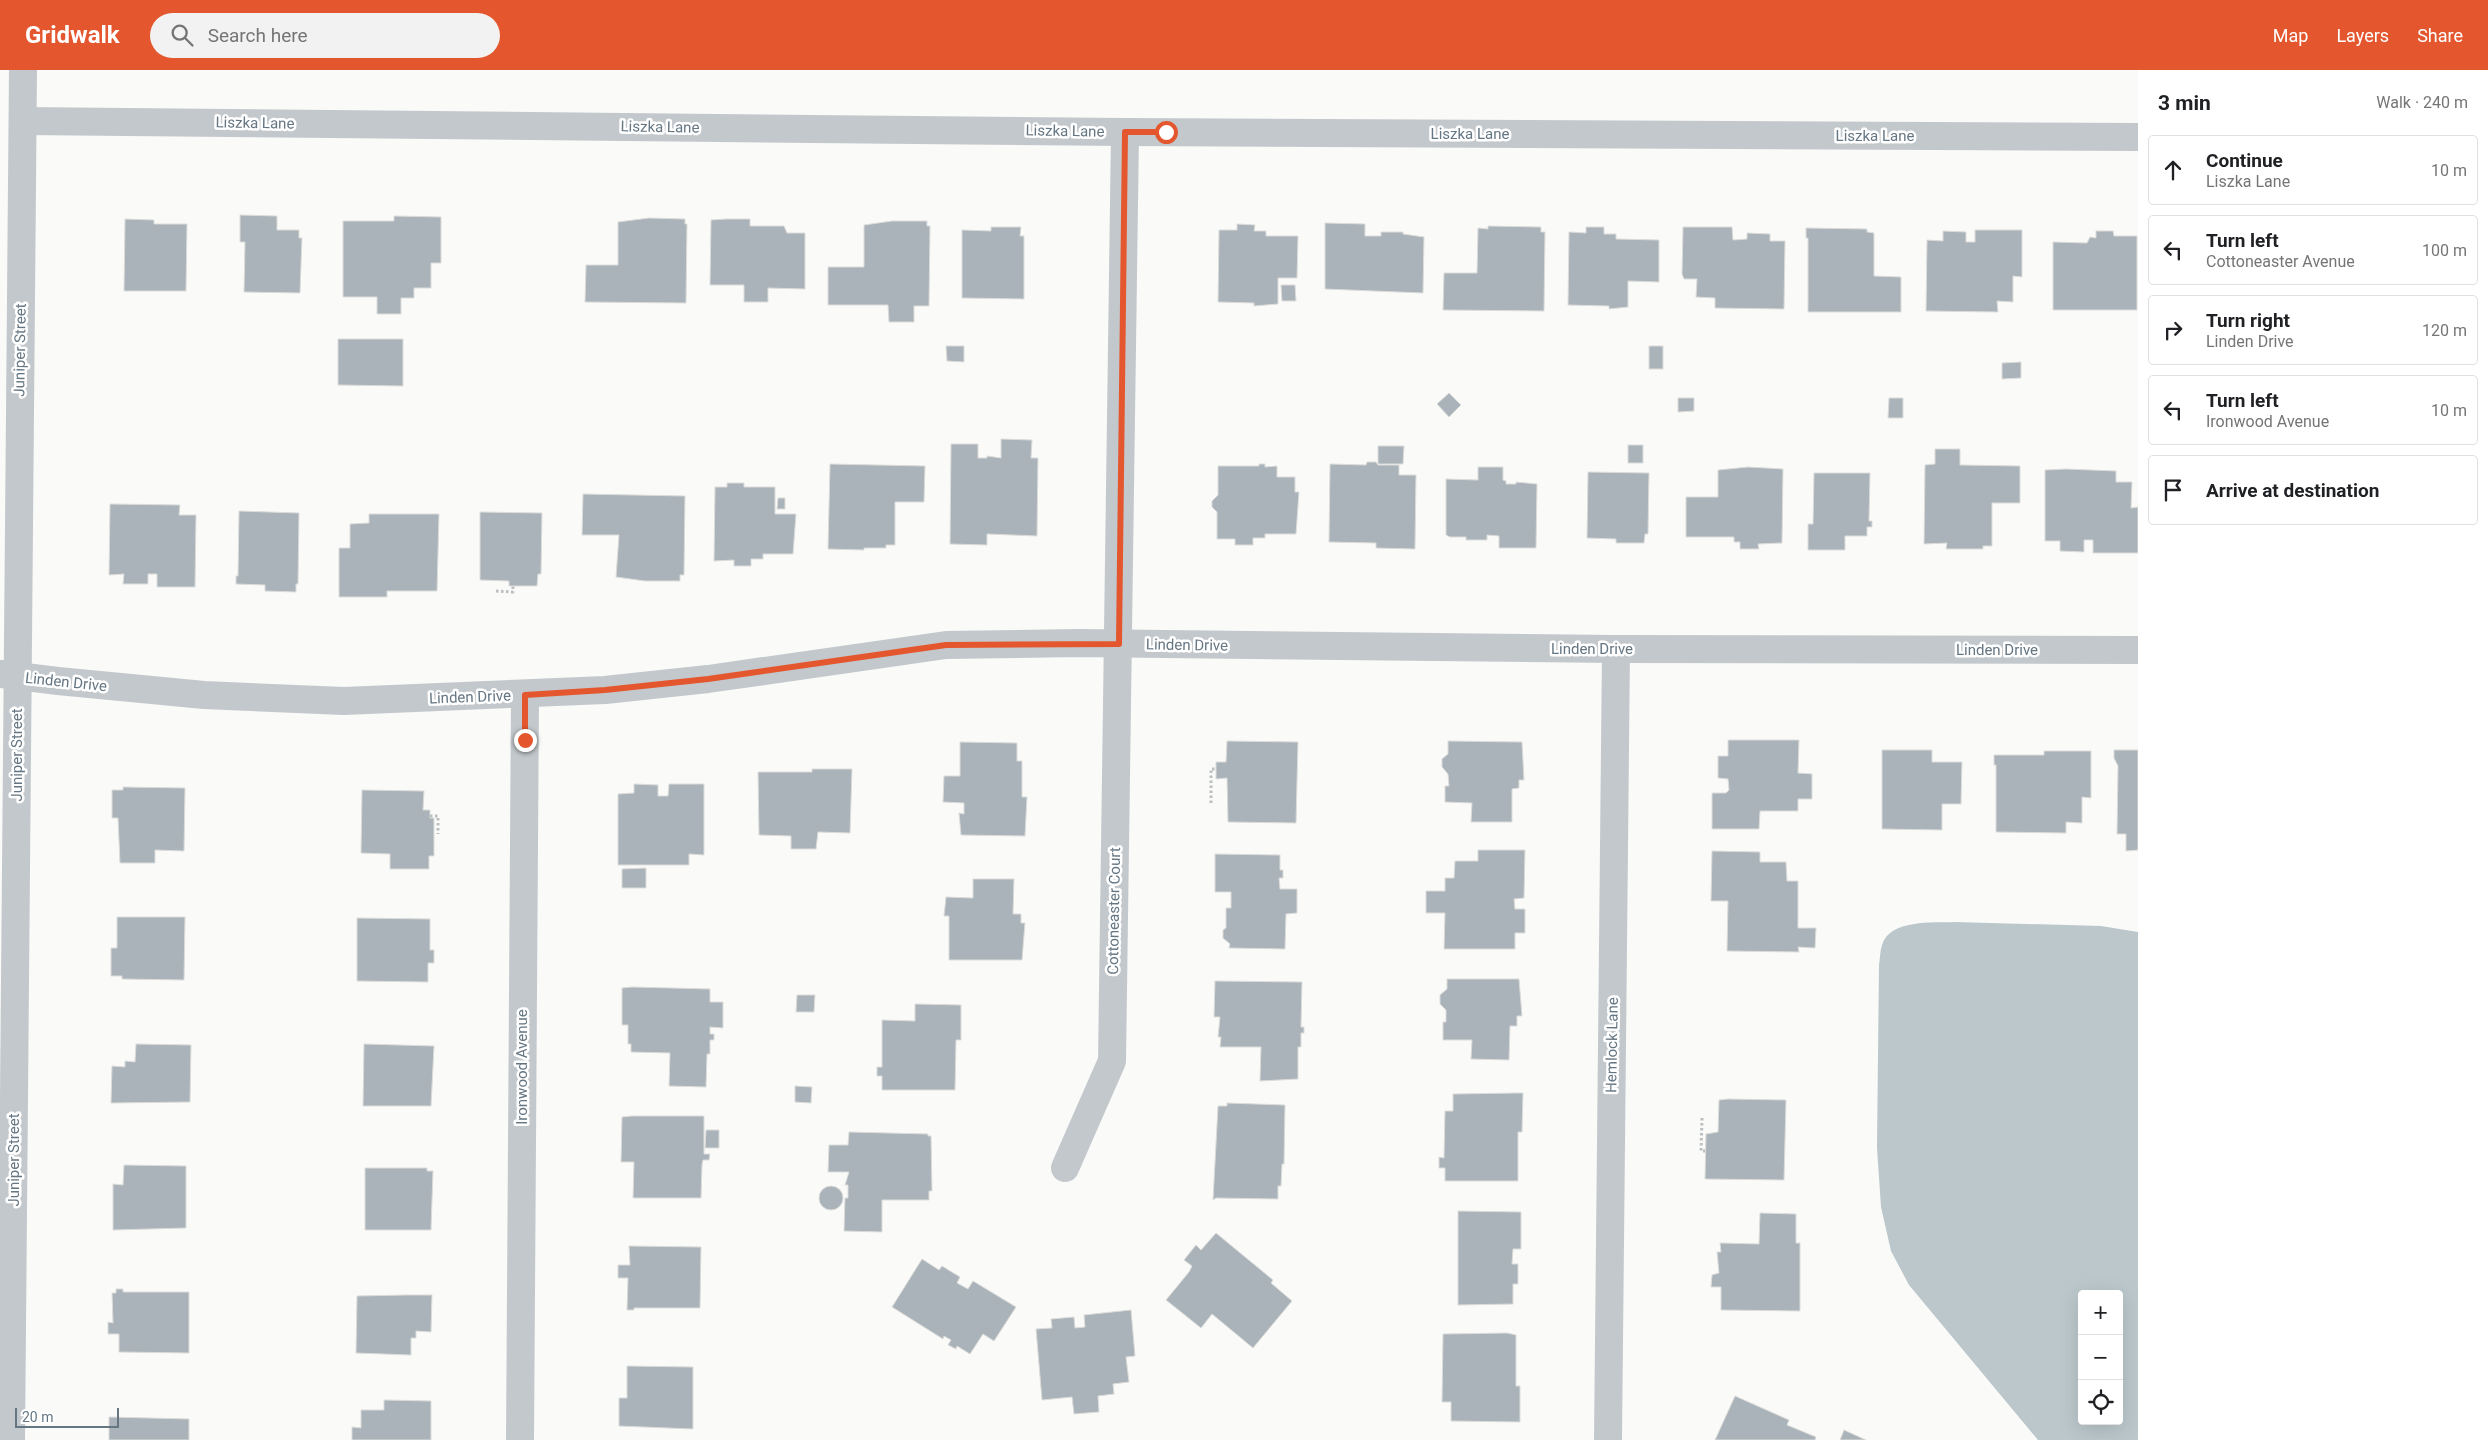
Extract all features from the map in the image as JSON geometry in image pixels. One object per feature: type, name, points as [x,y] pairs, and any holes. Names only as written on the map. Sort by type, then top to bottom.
[{"type":"street","name":"Juniper Street","points":[[11,1440],[8,675],[23,70]]},
{"type":"street","name":"Liszka Lane","points":[[23,121],[1125,132],[2138,137]]},
{"type":"street","name":"Cottoneaster Court","points":[[1065,1168],[1112,1061],[1125,132]]},
{"type":"street","name":"Linden Drive","points":[[8,675],[204,695],[344,701],[596,691],[708,679],[946,645],[1119,644],[1616,649],[2138,650]]},
{"type":"street","name":"Hemlock Lane","points":[[1608,1440],[1616,649]]},
{"type":"street","name":"Ironwood Avenue","points":[[520,1440],[525,695]]},
{"type":"path","points":[[496,591],[513,592],[513,586]]},
{"type":"path","points":[[1211,804],[1211,769],[1216,769]]},
{"type":"path","points":[[430,816],[438,816],[438,834]]},
{"type":"path","points":[[1702,1118],[1701,1151],[1706,1151]]},
{"type":"shaded area","points":[[1954,922],[2101,926],[2138,932],[2138,1440],[2038,1440],[1909,1285],[1891,1251],[1881,1207],[1877,1148],[1879,965],[1882,945],[1887,937],[1903,927],[1924,923]]},
{"type":"building","points":[[240,215],[277,216],[277,230],[299,230],[299,238],[302,238],[300,293],[244,292],[245,242],[240,242]]},
{"type":"building","points":[[394,216],[441,217],[441,263],[431,263],[431,288],[414,288],[414,298],[401,298],[401,314],[377,314],[377,297],[343,297],[343,221],[394,221]]},
{"type":"building","points":[[649,218],[685,219],[685,224],[687,224],[686,303],[585,302],[586,265],[618,265],[618,222]]},
{"type":"building","points":[[125,219],[154,220],[154,224],[187,224],[186,291],[124,291]]},
{"type":"building","points":[[750,219],[750,226],[784,226],[787,233],[805,233],[805,289],[768,288],[768,302],[744,302],[744,285],[710,285],[711,220]]},
{"type":"building","points":[[892,221],[927,221],[927,226],[930,226],[929,306],[914,306],[914,322],[889,322],[888,305],[828,305],[828,267],[864,267],[864,225]]},
{"type":"building","points":[[1325,223],[1365,224],[1365,236],[1381,236],[1381,232],[1403,232],[1403,234],[1424,237],[1423,293],[1325,289]]},
{"type":"building","points":[[1237,224],[1255,225],[1254,231],[1266,231],[1266,236],[1298,236],[1297,278],[1278,278],[1278,304],[1254,306],[1254,303],[1218,302],[1219,230],[1237,230]]},
{"type":"building","points":[[1488,226],[1541,227],[1541,232],[1545,232],[1544,311],[1443,310],[1444,273],[1477,273],[1478,228],[1488,229]]},
{"type":"building","points":[[991,227],[1021,227],[1020,236],[1024,236],[1024,299],[962,298],[962,230],[991,231]]},
{"type":"building","points":[[1586,227],[1604,227],[1604,234],[1616,234],[1616,239],[1659,240],[1659,282],[1628,281],[1628,307],[1609,309],[1609,306],[1568,305],[1569,232],[1586,233]]},
{"type":"building","points":[[1683,227],[1732,227],[1733,240],[1747,239],[1747,233],[1770,234],[1770,241],[1785,241],[1784,309],[1715,308],[1715,298],[1696,297],[1697,279],[1684,279],[1682,274]]},
{"type":"building","points":[[1806,228],[1867,229],[1867,232],[1874,233],[1874,276],[1901,277],[1901,312],[1808,312],[1808,238],[1806,238]]},
{"type":"building","points":[[1975,230],[2022,230],[2022,277],[2013,276],[2013,302],[1997,301],[1998,312],[1926,311],[1927,240],[1943,241],[1943,231],[1966,232],[1966,242],[1975,242]]},
{"type":"building","points":[[2096,231],[2113,231],[2114,236],[2137,236],[2137,310],[2053,310],[2053,242],[2087,243],[2090,237],[2096,238]]},
{"type":"building","points":[[1281,285],[1295,285],[1296,301],[1282,301]]},
{"type":"building","points":[[338,339],[403,339],[403,386],[338,385]]},
{"type":"building","points":[[946,346],[964,346],[964,362],[947,361]]},
{"type":"building","points":[[1649,346],[1663,346],[1663,369],[1649,369]]},
{"type":"building","points":[[2021,362],[2021,378],[2002,379],[2002,363]]},
{"type":"building","points":[[1449,393],[1461,405],[1449,417],[1437,404]]},
{"type":"building","points":[[1678,398],[1694,398],[1694,411],[1678,412]]},
{"type":"building","points":[[1889,398],[1903,398],[1903,418],[1888,418]]},
{"type":"building","points":[[1001,439],[1032,440],[1031,458],[1038,458],[1037,536],[987,534],[987,545],[950,544],[951,444],[978,444],[978,458],[987,458],[987,456],[1001,458]]},
{"type":"building","points":[[1628,445],[1643,445],[1643,463],[1628,463]]},
{"type":"building","points":[[1378,446],[1404,446],[1403,464],[1378,464]]},
{"type":"building","points":[[1935,449],[1960,449],[1960,465],[2020,466],[2020,503],[1992,503],[1992,546],[1983,546],[1983,549],[1946,549],[1947,543],[1924,544],[1925,465],[1935,464]]},
{"type":"building","points":[[1367,462],[1376,462],[1378,465],[1399,465],[1399,475],[1416,475],[1415,549],[1376,548],[1376,543],[1329,542],[1330,464],[1366,465]]},
{"type":"building","points":[[830,464],[925,466],[924,502],[895,502],[895,545],[886,545],[886,548],[864,548],[864,550],[828,549]]},
{"type":"building","points":[[1259,464],[1265,464],[1265,467],[1277,466],[1277,477],[1295,477],[1295,492],[1299,492],[1296,534],[1265,534],[1265,538],[1253,538],[1253,545],[1235,545],[1235,539],[1217,539],[1217,512],[1212,507],[1212,501],[1218,495],[1218,466],[1259,466]]},
{"type":"building","points":[[1478,467],[1503,467],[1503,480],[1506,481],[1506,484],[1516,484],[1516,482],[1537,484],[1536,548],[1499,548],[1499,536],[1487,535],[1487,540],[1466,540],[1466,537],[1450,537],[1446,535],[1446,479],[1478,480]]},
{"type":"building","points":[[1748,467],[1783,469],[1782,543],[1758,544],[1759,549],[1740,549],[1740,542],[1734,542],[1734,537],[1686,537],[1686,497],[1718,497],[1718,470]]},
{"type":"building","points":[[2045,470],[2116,471],[2116,482],[2132,482],[2131,508],[2138,507],[2138,553],[2093,553],[2093,540],[2084,540],[2084,552],[2060,551],[2060,541],[2045,541]]},
{"type":"building","points":[[1588,472],[1649,473],[1648,534],[1645,534],[1644,543],[1616,543],[1616,539],[1587,538]]},
{"type":"building","points":[[1814,473],[1870,473],[1869,521],[1872,521],[1872,527],[1867,527],[1867,536],[1845,536],[1845,550],[1808,550],[1808,524],[1813,524]]},
{"type":"building","points":[[727,483],[744,483],[744,487],[775,487],[775,514],[796,514],[793,554],[763,554],[763,559],[751,559],[751,566],[734,566],[734,560],[714,561],[715,487],[727,487]]},
{"type":"building","points":[[583,494],[685,496],[684,575],[680,575],[680,581],[645,581],[616,577],[619,535],[582,535]]},
{"type":"building","points":[[778,498],[785,498],[785,509],[777,509]]},
{"type":"building","points":[[110,504],[180,505],[179,515],[196,515],[195,587],[157,587],[157,574],[148,574],[148,584],[123,584],[124,574],[109,575]]},
{"type":"building","points":[[239,511],[299,513],[298,584],[296,584],[296,592],[265,591],[265,585],[236,584],[236,576],[238,576]]},
{"type":"building","points":[[480,512],[542,513],[541,574],[538,574],[537,586],[509,586],[509,581],[480,580]]},
{"type":"building","points":[[369,514],[439,514],[437,591],[387,591],[387,597],[339,597],[339,548],[350,548],[350,524],[369,523]]},
{"type":"building","points":[[1728,740],[1799,740],[1798,773],[1812,774],[1812,799],[1798,799],[1798,811],[1760,811],[1759,829],[1712,829],[1712,793],[1726,793],[1729,790],[1728,779],[1718,778],[1718,756],[1728,756]]},
{"type":"building","points":[[1227,741],[1298,742],[1296,823],[1228,822],[1227,778],[1216,779],[1216,762],[1226,762]]},
{"type":"building","points":[[1448,741],[1522,742],[1524,780],[1519,780],[1519,788],[1512,789],[1512,822],[1471,822],[1472,803],[1445,802],[1445,786],[1449,786],[1448,774],[1442,767],[1442,759],[1448,754]]},
{"type":"building","points":[[960,742],[1017,743],[1017,761],[1022,761],[1022,797],[1027,797],[1025,836],[961,835],[959,813],[964,814],[964,803],[943,802],[944,776],[960,776]]},
{"type":"building","points":[[1882,750],[1932,750],[1932,762],[1962,762],[1961,804],[1942,804],[1942,830],[1882,829]]},
{"type":"building","points":[[2114,750],[2138,750],[2138,850],[2126,851],[2126,834],[2117,834],[2118,766],[2114,758]]},
{"type":"building","points":[[2044,751],[2091,751],[2091,798],[2082,797],[2082,823],[2066,822],[2066,833],[1996,832],[1996,765],[1994,765],[1994,755],[2044,755]]},
{"type":"building","points":[[812,769],[852,769],[850,833],[818,832],[816,849],[791,849],[791,836],[759,835],[758,772],[812,772]]},
{"type":"building","points":[[634,784],[658,785],[658,796],[668,796],[669,784],[704,784],[704,855],[689,854],[689,865],[618,865],[618,794],[634,793]]},
{"type":"building","points":[[123,787],[185,788],[184,851],[155,850],[155,863],[120,863],[118,818],[112,818],[112,790],[123,790]]},
{"type":"building","points":[[362,790],[424,791],[423,810],[430,810],[430,818],[434,818],[434,856],[429,856],[429,869],[390,869],[390,854],[361,853]]},
{"type":"building","points":[[1478,850],[1525,850],[1524,898],[1514,899],[1515,909],[1525,909],[1525,933],[1515,933],[1515,949],[1444,949],[1445,913],[1426,913],[1426,891],[1445,891],[1445,878],[1454,878],[1455,861],[1478,861]]},
{"type":"building","points":[[1712,851],[1760,852],[1760,862],[1786,862],[1787,881],[1798,881],[1798,928],[1816,928],[1815,948],[1798,947],[1799,952],[1727,951],[1728,901],[1711,901]]},
{"type":"building","points":[[1215,854],[1280,855],[1280,870],[1283,870],[1283,878],[1279,878],[1280,889],[1297,889],[1297,913],[1286,914],[1285,949],[1229,948],[1230,944],[1223,938],[1223,930],[1226,928],[1226,908],[1231,908],[1231,892],[1215,892]]},
{"type":"building","points":[[646,868],[646,888],[622,888],[622,869]]},
{"type":"building","points":[[973,879],[1014,879],[1013,914],[1021,914],[1021,923],[1025,923],[1022,960],[949,960],[949,916],[944,916],[946,897],[973,898]]},
{"type":"building","points":[[117,917],[185,917],[184,980],[122,979],[122,976],[111,976],[111,948],[117,948]]},
{"type":"building","points":[[357,918],[430,919],[430,950],[434,950],[434,963],[428,963],[428,982],[357,981]]},
{"type":"building","points":[[1447,979],[1519,979],[1522,1016],[1517,1016],[1517,1026],[1510,1026],[1509,1060],[1471,1059],[1472,1040],[1443,1040],[1443,1022],[1446,1022],[1446,1010],[1440,1004],[1440,995],[1447,989]]},
{"type":"building","points":[[1215,981],[1302,982],[1301,1027],[1304,1027],[1304,1033],[1301,1033],[1301,1047],[1298,1047],[1298,1079],[1260,1081],[1261,1047],[1220,1047],[1221,1037],[1218,1037],[1220,1017],[1214,1017]]},
{"type":"building","points":[[622,988],[710,989],[710,1002],[723,1002],[723,1028],[710,1027],[710,1034],[714,1034],[714,1040],[710,1040],[710,1054],[707,1054],[706,1087],[669,1086],[670,1053],[631,1052],[631,1044],[628,1044],[628,1025],[622,1025]]},
{"type":"building","points":[[797,995],[815,995],[814,1012],[796,1012]]},
{"type":"building","points":[[915,1004],[961,1005],[961,1040],[956,1040],[955,1090],[882,1090],[882,1076],[877,1076],[877,1067],[882,1067],[882,1020],[915,1021]]},
{"type":"building","points":[[136,1044],[191,1045],[190,1102],[111,1103],[112,1066],[125,1067],[125,1061],[135,1062]]},
{"type":"building","points":[[364,1044],[434,1046],[431,1106],[363,1106]]},
{"type":"building","points":[[795,1086],[812,1087],[811,1103],[795,1102]]},
{"type":"building","points":[[1523,1093],[1522,1132],[1518,1132],[1518,1181],[1445,1181],[1445,1168],[1439,1168],[1439,1157],[1444,1158],[1445,1111],[1453,1111],[1453,1094]]},
{"type":"building","points":[[1719,1100],[1786,1100],[1784,1180],[1705,1179],[1706,1134],[1718,1132]]},
{"type":"building","points":[[1227,1103],[1285,1105],[1284,1164],[1282,1164],[1281,1186],[1278,1186],[1278,1199],[1216,1198],[1213,1200],[1218,1106],[1227,1106]]},
{"type":"building","points":[[704,1116],[704,1154],[710,1154],[709,1160],[703,1160],[701,1198],[633,1198],[634,1162],[621,1162],[622,1117]]},
{"type":"building","points":[[706,1130],[719,1130],[719,1148],[705,1148]]},
{"type":"building","points":[[849,1132],[928,1134],[928,1136],[931,1136],[932,1191],[929,1191],[929,1200],[882,1200],[882,1232],[844,1231],[845,1198],[848,1198],[848,1185],[845,1185],[849,1172],[828,1172],[829,1145],[848,1145]]},
{"type":"building","points":[[124,1165],[186,1166],[186,1228],[113,1230],[113,1184],[123,1185]]},
{"type":"building","points":[[365,1168],[427,1168],[427,1171],[433,1171],[431,1230],[365,1230]]},
{"type":"building","points":[[831,1186],[836,1187],[842,1193],[842,1203],[836,1209],[831,1210],[826,1209],[820,1203],[819,1198],[820,1193],[826,1187]]},
{"type":"building","points":[[1458,1211],[1521,1212],[1521,1249],[1513,1249],[1512,1264],[1518,1264],[1518,1284],[1513,1284],[1513,1304],[1458,1305]]},
{"type":"building","points":[[1760,1213],[1796,1214],[1796,1243],[1800,1243],[1800,1311],[1721,1310],[1721,1287],[1711,1287],[1712,1275],[1719,1273],[1717,1252],[1721,1252],[1720,1243],[1759,1244]]},
{"type":"building","points":[[1216,1233],[1273,1280],[1271,1283],[1292,1301],[1253,1348],[1212,1314],[1201,1328],[1166,1300],[1192,1266],[1184,1260],[1196,1245],[1201,1250]]},
{"type":"building","points":[[629,1246],[701,1247],[700,1308],[634,1308],[634,1310],[627,1310],[628,1278],[618,1278],[618,1265],[630,1265]]},
{"type":"building","points":[[922,1259],[939,1270],[942,1266],[960,1277],[957,1283],[968,1289],[973,1281],[1016,1307],[994,1341],[983,1334],[970,1354],[957,1346],[956,1349],[948,1345],[951,1340],[944,1336],[943,1339],[892,1307]]},
{"type":"building","points":[[116,1289],[123,1289],[123,1292],[189,1292],[189,1353],[119,1352],[119,1334],[108,1334],[108,1322],[113,1323],[112,1293],[116,1293]]},
{"type":"building","points":[[432,1295],[431,1332],[416,1331],[416,1338],[411,1338],[411,1355],[356,1353],[357,1296]]},
{"type":"building","points":[[1131,1310],[1135,1356],[1126,1357],[1129,1382],[1113,1384],[1114,1394],[1098,1396],[1099,1412],[1074,1414],[1072,1397],[1042,1400],[1036,1329],[1052,1328],[1051,1319],[1074,1317],[1075,1328],[1085,1327],[1084,1315]]},
{"type":"building","points":[[1507,1333],[1516,1335],[1516,1386],[1520,1386],[1520,1422],[1451,1421],[1451,1402],[1442,1402],[1443,1334]]},
{"type":"building","points":[[627,1366],[693,1367],[693,1429],[619,1426],[619,1398],[627,1398]]},
{"type":"building","points":[[1735,1396],[1789,1420],[1787,1425],[1816,1437],[1815,1440],[1715,1440]]},
{"type":"building","points":[[384,1400],[431,1401],[431,1440],[352,1440],[352,1427],[361,1428],[361,1410],[384,1410]]},
{"type":"building","points":[[109,1417],[189,1419],[189,1440],[109,1440]]},
{"type":"building","points":[[1844,1430],[1866,1440],[1840,1440]]},
{"type":"route","points":[[525,740],[525,695],[605,690],[708,679],[946,645],[1119,644],[1125,132],[1166,132]]}]
